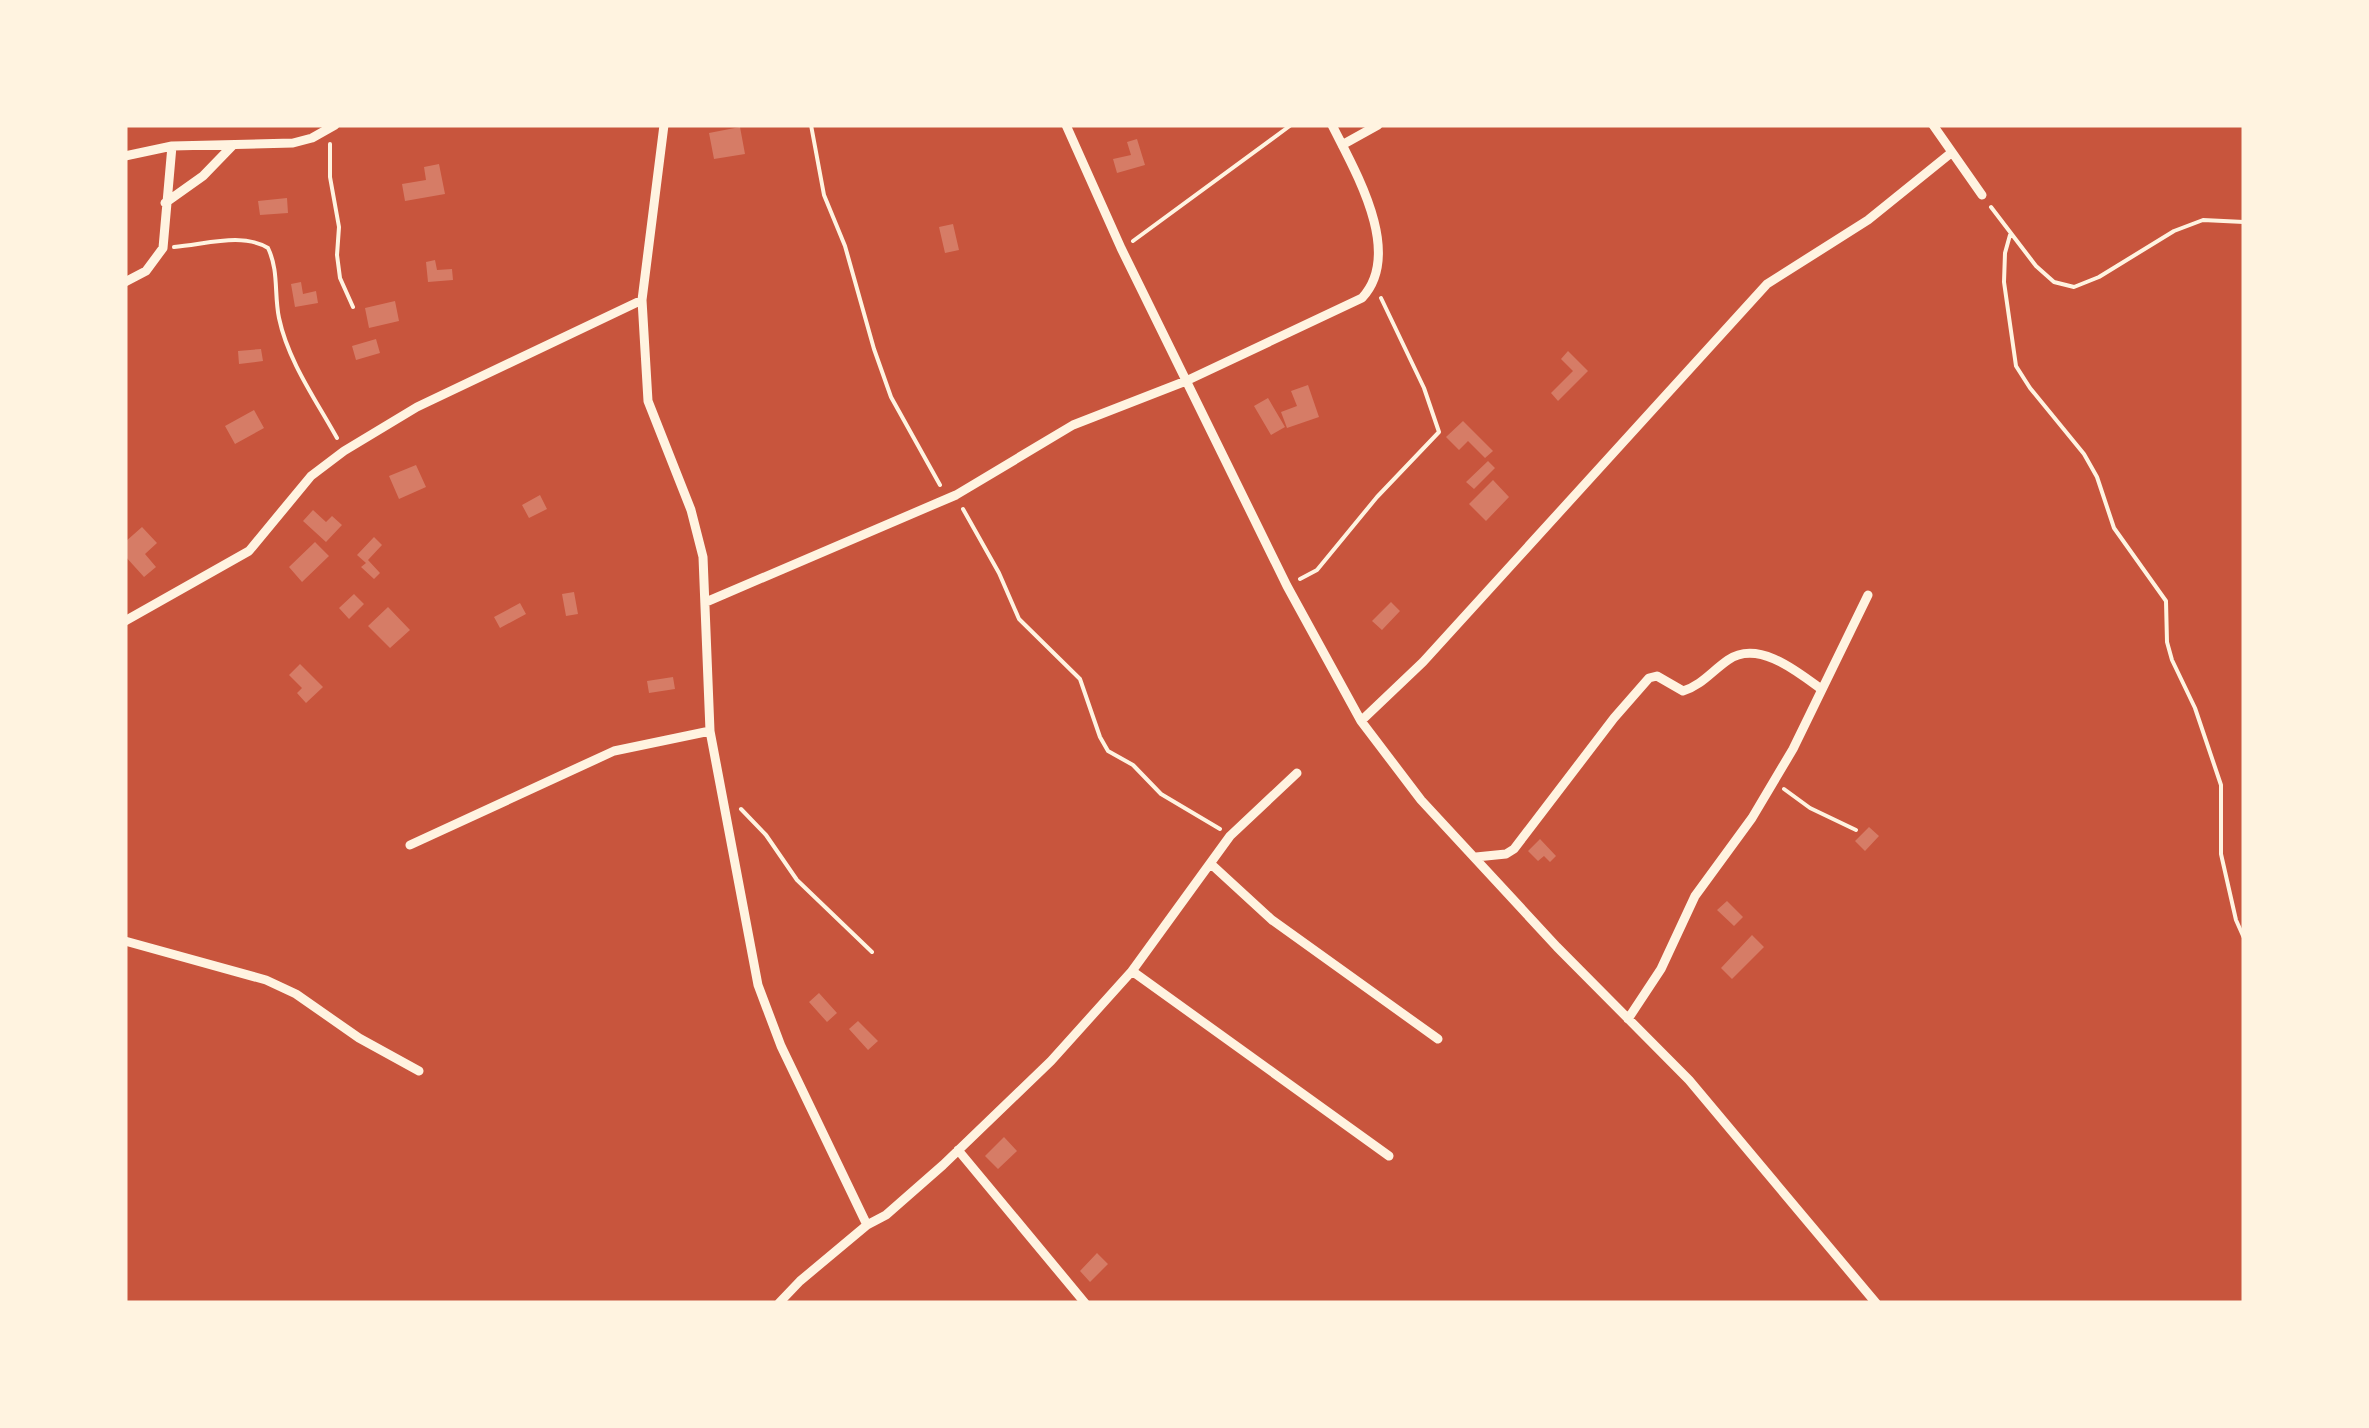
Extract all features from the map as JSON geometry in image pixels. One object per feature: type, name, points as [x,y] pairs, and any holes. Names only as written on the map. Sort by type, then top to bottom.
[{"type":"street","points":[[664,125],[642,300],[648,401],[692,510],[704,556],[710,731],[758,985],[781,1046],[867,1225]]},
{"type":"street","points":[[1066,125],[1121,248],[1287,586],[1361,722],[1421,800],[1557,947],[1689,1080],[1876,1303]]},
{"type":"street","points":[[706,602],[956,495],[1073,425],[1186,381],[1362,298],[1374,284],[1380,254],[1377,228],[1332,125]]},
{"type":"street","points":[[1342,146],[1378,125]]},
{"type":"street","points":[[1933,125],[1982,195]]},
{"type":"street","points":[[125,156],[172,146],[293,142],[332,127]]},
{"type":"street","points":[[165,203],[203,176],[233,145]]},
{"type":"street","points":[[125,282],[146,272],[162,248],[172,146]]},
{"type":"street","points":[[1361,722],[1423,662],[1767,284],[1868,220],[1951,152]]},
{"type":"street","points":[[125,621],[249,551],[311,476],[344,450],[417,407],[642,300]]},
{"type":"street","points":[[1628,1019],[1662,969],[1695,896],[1752,818],[1793,749],[1868,595]]},
{"type":"street","points":[[1476,857],[1506,854],[1514,849],[1649,678],[1657,676],[1688,690],[1730,658],[1754,654],[1781,660],[1821,689]]},
{"type":"street","points":[[410,845],[614,751],[710,731]]},
{"type":"street","points":[[782,1302],[867,1225],[886,1215],[1050,1061],[1132,971],[1230,836],[1297,773]]},
{"type":"street","points":[[1211,864],[1272,920],[1438,1039]]},
{"type":"street","points":[[125,941],[281,987],[359,1038],[419,1071]]},
{"type":"street","points":[[1132,971],[1389,1156]]},
{"type":"street","points":[[958,1150],[1085,1303]]},
{"type":"path","points":[[812,125],[824,196],[844,246],[874,349],[891,397],[936,478],[944,490],[956,495],[1019,618],[1080,679],[1108,750],[1133,765],[1161,794],[1230,836]]},
{"type":"path","points":[[1121,248],[1290,125]]},
{"type":"path","points":[[332,127],[330,177],[338,228],[336,255],[340,278],[353,306]]},
{"type":"path","points":[[1982,195],[2010,234],[2054,282],[2074,287],[2174,231],[2203,220],[2244,222]]},
{"type":"path","points":[[2010,234],[2004,282],[2016,366],[2084,454],[2097,478],[2114,528],[2166,601],[2167,642],[2172,660],[2195,708],[2220,785],[2220,854],[2244,938]]},
{"type":"path","points":[[162,248],[244,240],[268,248],[277,280],[279,318],[292,354],[344,450]]},
{"type":"path","points":[[1287,586],[1317,570],[1377,496],[1439,432],[1424,388],[1374,284]]},
{"type":"path","points":[[1769,788],[1788,790],[1810,808],[1856,830]]},
{"type":"path","points":[[723,791],[766,834],[797,880],[872,952]]},
{"type":"building","points":[[740,127],[745,154],[714,159],[709,133]]},
{"type":"building","points":[[1137,139],[1145,165],[1117,173],[1113,159],[1131,155],[1127,142]]},
{"type":"building","points":[[439,164],[445,194],[405,201],[402,184],[426,180],[424,167]]},
{"type":"building","points":[[287,198],[288,213],[260,215],[258,201]]},
{"type":"building","points":[[953,224],[959,250],[945,253],[939,227]]},
{"type":"building","points":[[435,260],[437,270],[452,269],[453,280],[428,282],[426,262]]},
{"type":"building","points":[[301,282],[303,294],[316,291],[318,303],[295,307],[291,284]]},
{"type":"building","points":[[395,301],[399,321],[369,328],[365,308]]},
{"type":"building","points":[[376,339],[380,353],[356,360],[352,346]]},
{"type":"building","points":[[261,349],[263,361],[239,364],[238,351]]},
{"type":"building","points":[[1568,351],[1588,371],[1558,401],[1551,393],[1573,371],[1561,359]]},
{"type":"building","points":[[1308,385],[1319,417],[1287,428],[1281,412],[1297,406],[1291,391]]},
{"type":"building","points":[[1268,398],[1285,427],[1271,435],[1254,406]]},
{"type":"building","points":[[254,410],[264,428],[235,444],[225,426]]},
{"type":"building","points":[[1463,421],[1493,451],[1485,458],[1468,441],[1459,450],[1446,437]]},
{"type":"building","points":[[1488,461],[1495,468],[1474,489],[1466,482]]},
{"type":"building","points":[[416,465],[426,487],[399,499],[389,476]]},
{"type":"building","points":[[1493,480],[1509,497],[1486,521],[1469,504]]},
{"type":"building","points":[[540,495],[547,509],[529,518],[522,505]]},
{"type":"building","points":[[313,510],[326,522],[332,516],[342,525],[326,542],[303,521]]},
{"type":"building","points":[[142,527],[157,543],[145,554],[156,567],[144,577],[125,556],[125,542]]},
{"type":"building","points":[[374,537],[382,545],[368,560],[380,573],[374,579],[361,567],[366,563],[357,555]]},
{"type":"building","points":[[315,542],[329,556],[302,582],[289,567]]},
{"type":"building","points":[[574,592],[578,614],[566,616],[562,594]]},
{"type":"building","points":[[354,594],[364,604],[349,619],[339,608]]},
{"type":"building","points":[[1391,602],[1400,611],[1382,630],[1372,621]]},
{"type":"building","points":[[520,603],[526,614],[500,628],[494,617]]},
{"type":"building","points":[[388,607],[410,630],[390,648],[368,626]]},
{"type":"building","points":[[300,664],[323,687],[306,703],[297,693],[302,688],[289,675]]},
{"type":"building","points":[[673,677],[675,689],[649,693],[647,681]]},
{"type":"building","points":[[1869,827],[1879,836],[1865,851],[1855,841]]},
{"type":"building","points":[[1540,839],[1556,856],[1550,862],[1544,856],[1538,861],[1528,851]]},
{"type":"building","points":[[1727,901],[1743,917],[1734,926],[1717,910]]},
{"type":"building","points":[[1752,935],[1764,947],[1732,979],[1721,968]]},
{"type":"building","points":[[819,993],[837,1013],[827,1022],[809,1002]]},
{"type":"building","points":[[858,1021],[878,1041],[868,1050],[849,1029]]},
{"type":"building","points":[[1004,1137],[1017,1151],[998,1169],[985,1156]]},
{"type":"building","points":[[1097,1253],[1108,1264],[1090,1282],[1080,1271]]}]
